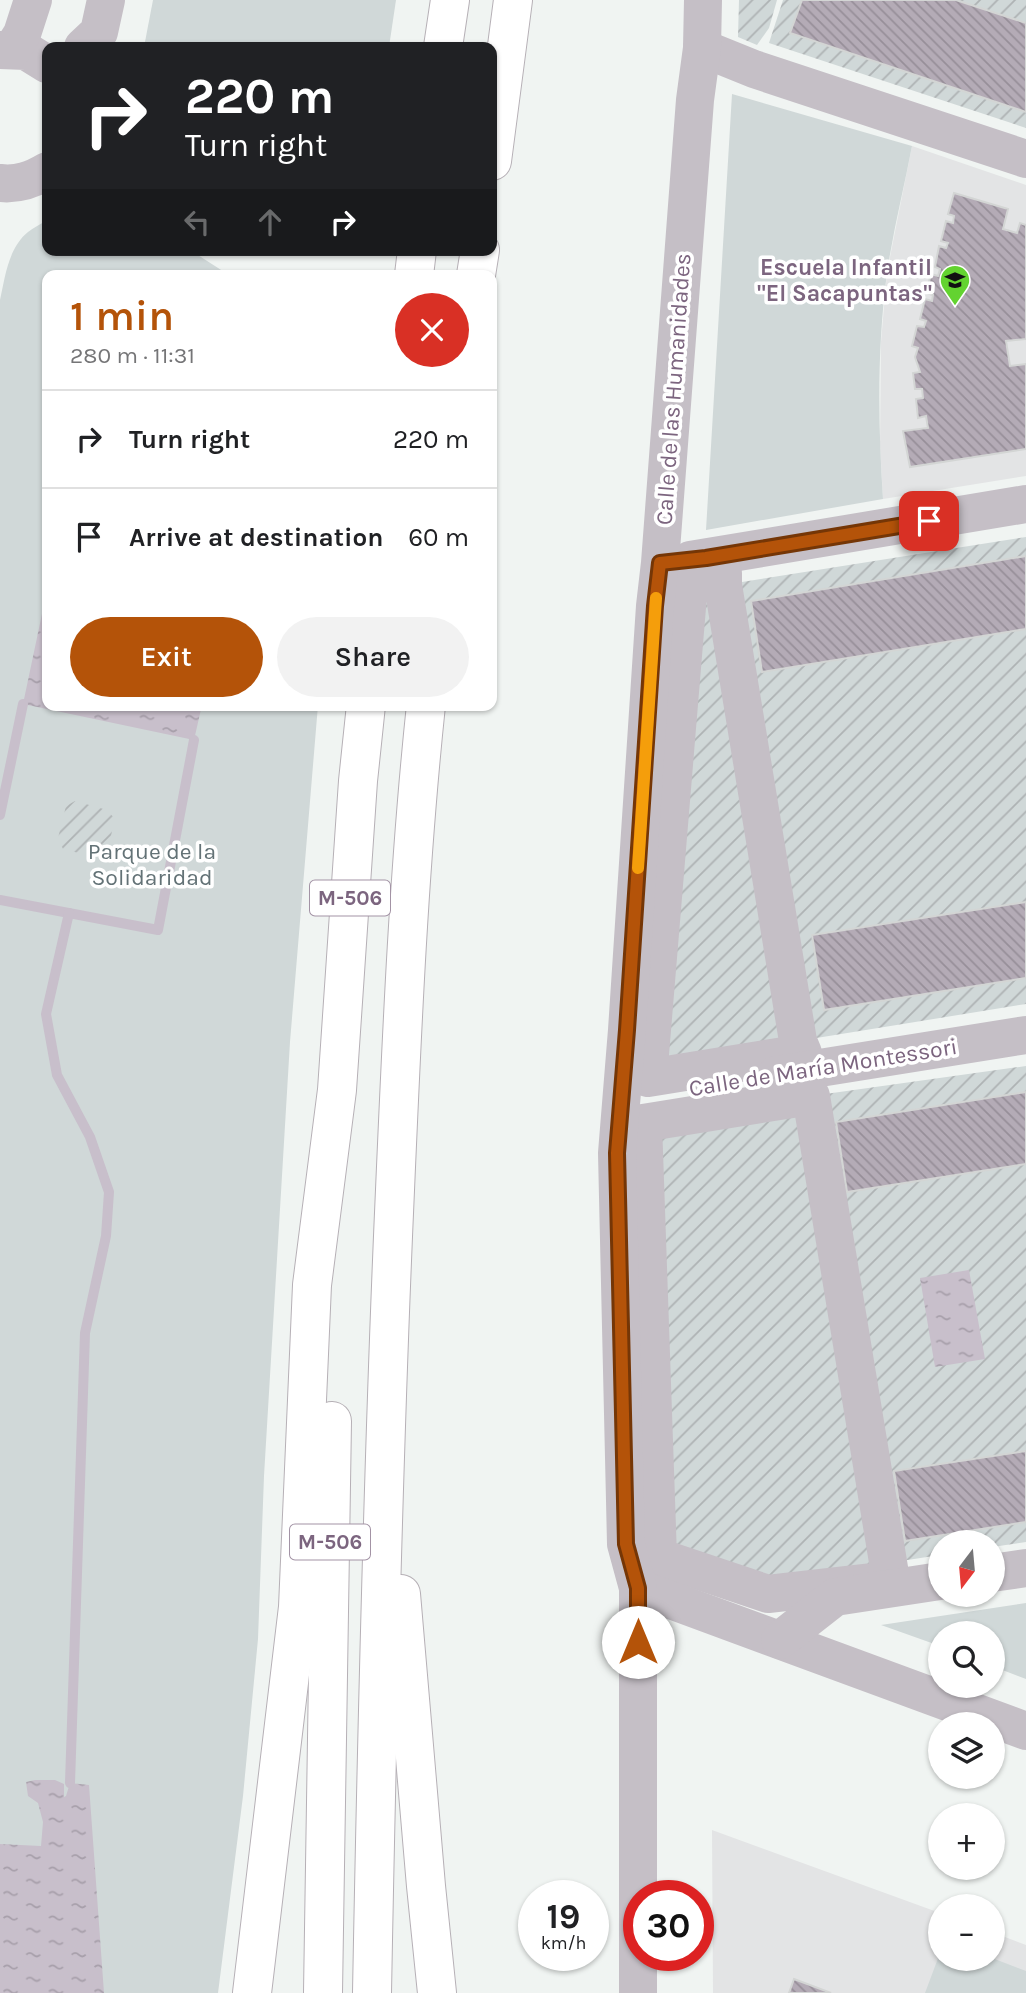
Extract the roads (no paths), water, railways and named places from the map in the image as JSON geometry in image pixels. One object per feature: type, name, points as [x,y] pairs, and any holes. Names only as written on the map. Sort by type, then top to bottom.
[{"type":"highway","points":[[444,42],[450,0]]},
{"type":"highway","points":[[497,123],[513,0]]},
{"type":"highway","name":"M-506","points":[[323,1993],[337,1090],[358,780],[365,711]]},
{"type":"highway","name":"M-506","points":[[372,1993],[386,1388],[401,1056],[425,711]]},
{"type":"highway","points":[[252,1993],[298,1607],[312,1285],[337,1090]]},
{"type":"highway","points":[[386,1388],[409,1686],[437,1993]]},
{"type":"street","points":[[6,50],[22,34],[33,0]]},
{"type":"street","points":[[88,42],[99,32],[106,0]]},
{"type":"street","name":"Calle de las Humanidades","points":[[638,1993],[638,1588],[626,1544],[617,1153],[654,619],[691,141],[702,48],[703,0]]},
{"type":"street","points":[[702,48],[754,69],[1026,159]]},
{"type":"street","points":[[6,50],[26,51],[42,61]]},
{"type":"street","points":[[660,563],[706,558],[1026,504]]},
{"type":"street","points":[[723,573],[725,599],[798,1041],[803,1053],[648,1078],[688,583],[723,573]]},
{"type":"street","name":"Calle de María Montessori","points":[[621,1100],[1026,1035]]},
{"type":"street","points":[[811,1096],[891,1580],[768,1594],[658,1557],[643,1123],[811,1096]]},
{"type":"street","points":[[1005,1571],[1026,1568]]},
{"type":"street","points":[[780,1640],[835,1597],[928,1583]]},
{"type":"street","points":[[638,1588],[1026,1731]]},
{"type":"water","points":[[42,614],[42,708],[23,704]]},
{"type":"water","points":[[56,711],[201,711],[194,740]]},
{"type":"water","points":[[969,1270],[985,1359],[935,1367],[920,1278]]},
{"type":"water","points":[[55,1780],[64,1784],[64,1797],[70,1783],[89,1785],[104,1993],[0,1993],[0,1844],[41,1846],[43,1822],[38,1803],[28,1796],[26,1782]]},
{"type":"waterway","points":[[0,815],[23,704]]},
{"type":"waterway","points":[[0,900],[158,930],[194,740]]},
{"type":"waterway","points":[[69,913],[46,1014],[57,1075],[90,1137],[109,1192],[106,1236],[85,1333],[70,1783]]},
{"type":"place","name":"Escuela Infantil \"El Sacapuntas\"","points":[[955,307]]},
{"type":"park label","name":"Parque de la Solidaridad","points":[[152,864]]}]
